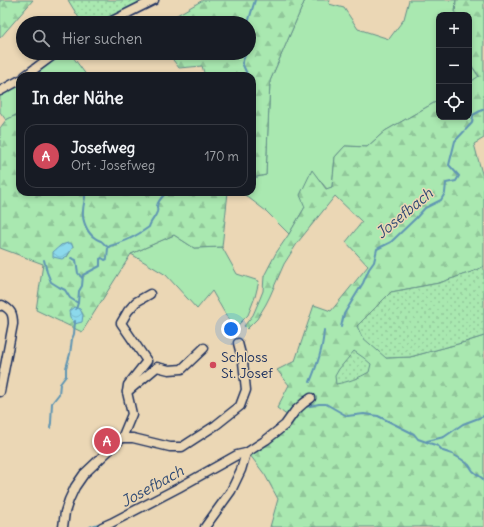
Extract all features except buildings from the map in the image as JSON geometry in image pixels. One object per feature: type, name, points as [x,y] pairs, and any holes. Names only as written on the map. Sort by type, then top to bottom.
[{"type":"street","points":[[122,16],[154,0]]},
{"type":"street","points":[[30,72],[47,60]]},
{"type":"street","points":[[0,91],[16,82]]},
{"type":"street","points":[[62,527],[65,512],[75,487],[84,474],[122,438],[132,414],[127,392],[128,385],[146,360],[122,323],[128,311],[136,302],[150,294]]},
{"type":"street","points":[[0,306],[2,305],[9,309],[13,316],[13,324],[0,392]]},
{"type":"street","points":[[122,438],[133,438],[170,447],[182,447],[216,425],[240,406],[246,390],[243,362],[238,343]]},
{"type":"street","points":[[127,392],[157,367],[168,370],[182,369],[204,348]]},
{"type":"street","points":[[102,527],[178,488],[237,455],[246,453],[285,425],[296,411],[311,398]]},
{"type":"street","points":[[205,527],[231,491],[241,470],[246,453]]},
{"type":"green space","points":[[0,0],[33,0],[19,16],[16,16],[16,20],[0,38]]},
{"type":"green space","points":[[68,0],[154,0],[122,16],[78,16]]},
{"type":"green space","points":[[203,0],[305,0],[270,81],[266,175],[256,177],[256,72],[204,72],[202,66],[179,68],[173,60],[256,60],[256,16],[175,16]]},
{"type":"green space","points":[[305,0],[330,0],[329,4],[344,8],[358,29],[389,39],[404,19],[409,0],[456,0],[455,12],[436,12],[436,102],[385,131],[367,147],[345,146],[335,157],[332,187],[327,189],[312,171],[305,207],[289,234],[266,211],[246,196],[256,196],[256,177],[266,175],[270,81]]},
{"type":"green space","points":[[456,0],[484,0],[484,138],[474,144],[484,181],[484,266],[478,270],[439,283],[391,292],[386,358],[410,357],[484,336],[484,527],[270,527],[278,499],[265,475],[250,455],[276,437],[292,419],[277,408],[289,385],[277,370],[295,361],[314,305],[331,311],[368,266],[346,242],[362,222],[335,196],[298,242],[284,264],[270,296],[257,319],[247,329],[244,326],[253,315],[263,291],[264,276],[276,253],[305,207],[300,195],[312,170],[326,189],[332,187],[335,157],[345,146],[367,147],[385,131],[436,102],[436,120],[472,120],[472,81],[479,76],[472,66],[472,12],[455,12]]},
{"type":"green space","points":[[47,60],[75,60],[84,72],[30,72]]},
{"type":"green space","points":[[472,66],[479,77],[472,81]]},
{"type":"green space","points":[[16,82],[16,115],[6,120],[0,112],[0,91]]},
{"type":"green space","points":[[16,115],[16,196],[228,196],[222,247],[194,248],[174,235],[131,254],[82,332],[36,310],[43,264],[0,248],[0,128],[6,120]],"holes":[[[61,245],[73,247],[67,257],[58,248]]]},
{"type":"green space","points":[[174,235],[194,248],[222,247],[237,274],[259,281],[248,315],[234,329],[212,291],[197,309],[166,275],[131,254]]},
{"type":"green space","points":[[484,266],[484,336],[410,357],[386,358],[362,337],[357,326],[391,292],[439,283],[477,270]]},
{"type":"green space","points":[[354,351],[371,364],[369,372],[353,380],[336,384],[335,376]]},
{"type":"water","points":[[71,243],[73,247],[67,256],[62,259],[53,257],[53,252],[61,245]]},
{"type":"water","points":[[74,307],[80,309],[83,315],[82,322],[75,324],[70,317],[69,311]]},
{"type":"waterway","points":[[250,16],[255,0]]},
{"type":"waterway","points":[[243,60],[242,63],[246,72]]},
{"type":"waterway","name":"Josefbach","points":[[341,327],[344,314],[374,262],[377,249],[391,242],[425,208],[441,200],[445,193],[446,183],[456,181],[459,176],[449,165],[455,141],[472,123],[473,115],[484,109]]},
{"type":"waterway","points":[[85,196],[83,218],[86,226],[92,236],[108,247]]},
{"type":"waterway","points":[[76,309],[79,291],[82,286],[83,275],[100,266],[100,259],[107,259],[108,248],[110,246],[130,238],[149,227],[157,212],[158,202],[163,196]]},
{"type":"waterway","points":[[71,258],[76,260],[78,273],[82,278]]},
{"type":"waterway","points":[[44,260],[51,282],[65,290],[70,298],[78,303]]},
{"type":"waterway","points":[[50,428],[52,403],[59,394],[60,384],[66,376],[66,368],[74,334],[75,321]]},
{"type":"waterway","name":"Josefbach","points":[[310,382],[319,357],[324,330]]},
{"type":"waterway","points":[[305,407],[326,404],[347,416],[364,414],[378,416],[414,434],[418,439],[438,446],[443,451],[461,459],[469,465],[473,471],[483,479],[484,482]]},
{"type":"waterway","name":"Josefbach","points":[[296,417],[302,410]]},
{"type":"waterway","points":[[427,441],[444,437],[463,424],[484,416]]},
{"type":"waterway","name":"Josefbach","points":[[90,527],[103,523]]},
{"type":"place","name":"Schloss St. Josef","points":[[213,365]]},
{"type":"place","name":"Josefweg","points":[[107,441]]}]
